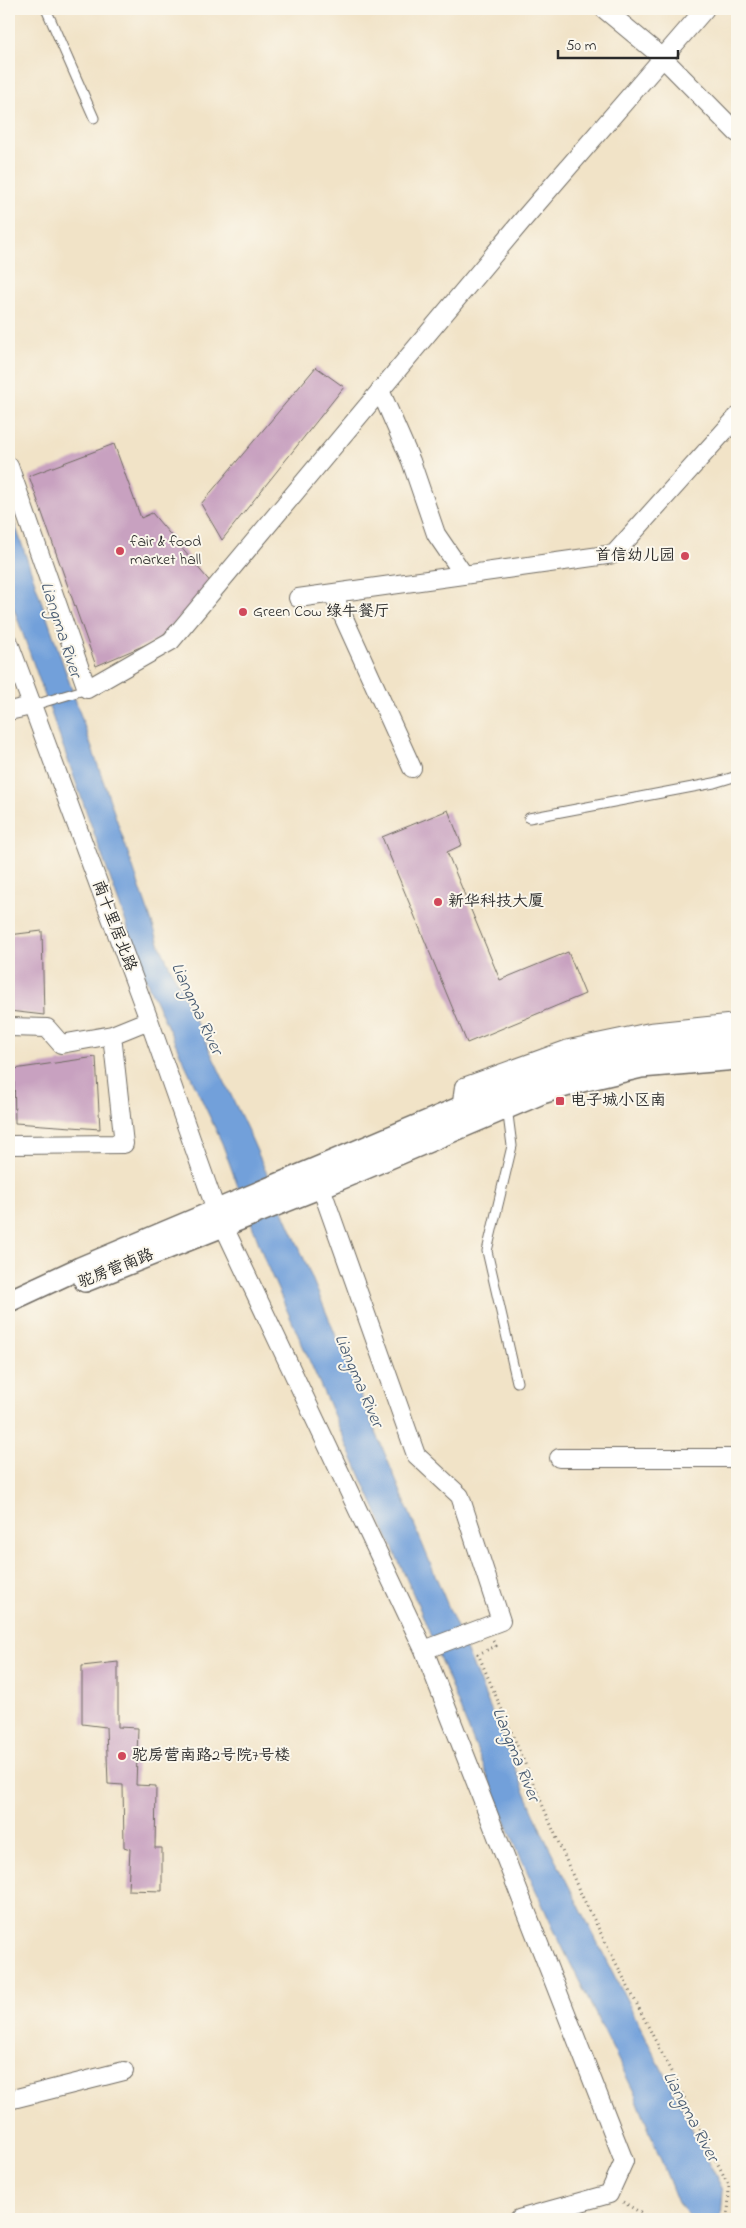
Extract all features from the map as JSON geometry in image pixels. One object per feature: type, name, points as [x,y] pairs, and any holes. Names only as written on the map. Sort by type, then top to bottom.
[{"type":"street","points":[[604,9],[662,57],[737,133]]},
{"type":"street","points":[[9,466],[87,689],[170,641],[380,390],[662,57],[705,9]]},
{"type":"street","points":[[380,390],[411,461],[436,534],[464,575]]},
{"type":"street","points":[[298,598],[614,554],[737,417]]},
{"type":"street","points":[[333,594],[412,768]]},
{"type":"street","name":"南十里居北路","points":[[9,643],[149,1020],[220,1218],[424,1650],[624,2161],[609,2194]]},
{"type":"street","points":[[9,711],[31,706]]},
{"type":"street","points":[[9,1027],[47,1028],[61,1044],[112,1035],[149,1020]]},
{"type":"street","points":[[461,1108],[464,1087],[569,1049],[650,1032],[737,1023]]},
{"type":"street","points":[[9,1145],[124,1144],[112,1035]]},
{"type":"street","points":[[220,1218],[506,1098],[564,1067],[611,1054],[677,1044],[737,1041]]},
{"type":"street","points":[[317,1178],[461,1108],[506,1098],[542,1093],[616,1072],[673,1063],[737,1059]]},
{"type":"street","points":[[317,1178],[416,1455],[460,1496],[494,1624],[424,1650]]},
{"type":"street","name":"驼房营南路","points":[[9,1300],[220,1218]]},
{"type":"street","name":"驼房营南路","points":[[9,1314],[100,1275],[220,1218]]},
{"type":"street","points":[[559,1458],[737,1458]]},
{"type":"street","points":[[9,2100],[124,2071]]},
{"type":"street","points":[[519,2219],[609,2194]]},
{"type":"lane","points":[[46,9],[94,118]]},
{"type":"lane","points":[[31,706],[87,689]]},
{"type":"lane","points":[[529,818],[714,784],[737,776]]},
{"type":"lane","points":[[506,1098],[512,1146],[487,1251],[517,1382]]},
{"type":"path","points":[[494,1624],[496,1646],[478,1654],[578,1888],[729,2186],[728,2219]]},
{"type":"path","points":[[609,2194],[651,2219]]},
{"type":"water","points":[[9,507],[160,946],[249,1133],[302,1254],[543,1835],[723,2190],[721,2219],[692,2219],[678,2203],[634,2092],[553,1928],[517,1849],[419,1607],[266,1263],[222,1143],[149,987],[9,595]]},
{"type":"building","points":[[737,31],[737,50],[736,50],[734,35]]},
{"type":"building","points":[[316,367],[344,387],[222,540],[201,504]]},
{"type":"building","name":"fair & food market hall","points":[[114,444],[141,518],[152,513],[212,584],[159,639],[96,666],[29,476]]},
{"type":"building","name":"新华科技大厦","points":[[448,810],[462,845],[447,852],[500,980],[568,952],[585,994],[467,1043],[382,837]]},
{"type":"building","points":[[42,931],[44,1015],[9,1011],[9,935]]},
{"type":"building","points":[[96,1057],[100,1129],[15,1123],[14,1069]]},
{"type":"building","name":"驼房营南路2号院7号楼","points":[[118,1662],[118,1727],[138,1728],[136,1785],[156,1786],[155,1848],[162,1848],[162,1891],[128,1890],[130,1849],[124,1847],[123,1785],[108,1784],[106,1727],[82,1724],[82,1666]]},
{"type":"place","name":"fair & food market hall","points":[[120,551]]},
{"type":"place","name":"首信幼儿园","points":[[685,556]]},
{"type":"place","name":"Green Cow 绿牛餐厅","points":[[243,612]]},
{"type":"place","name":"新华科技大厦","points":[[438,902]]},
{"type":"place","name":"电子城小区南","points":[[560,1101]]},
{"type":"place","name":"驼房营南路2号院7号楼","points":[[122,1756]]},
{"type":"water label","name":"Liangma River","points":[[60,630]]},
{"type":"water label","name":"Liangma River","points":[[196,1009]]},
{"type":"water label","name":"Liangma River","points":[[358,1381]]},
{"type":"water label","name":"Liangma River","points":[[515,1755]]},
{"type":"water label","name":"Liangma River","points":[[690,2117]]}]
